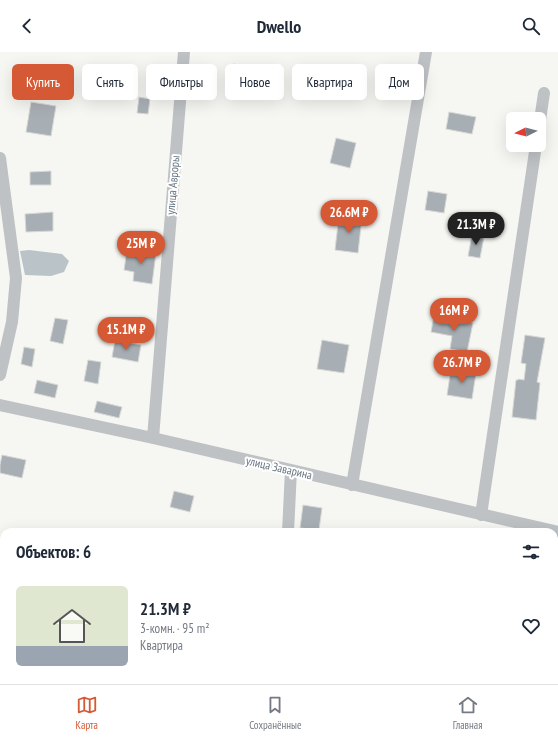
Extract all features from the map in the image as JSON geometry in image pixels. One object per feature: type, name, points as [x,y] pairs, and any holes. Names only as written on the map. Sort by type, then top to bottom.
[{"type":"street","name":"улица Авроры","points":[[153,438],[184,52]]},
{"type":"street","points":[[352,485],[426,52]]},
{"type":"street","points":[[541,112],[544,93]]},
{"type":"street","points":[[481,515],[535,152]]},
{"type":"street","points":[[0,158],[16,278],[12,322],[0,375]]},
{"type":"street","name":"улица Заварина","points":[[0,405],[153,438],[540,528]]},
{"type":"street","points":[[288,528],[291,470]]},
{"type":"shaded area","points":[[29,250],[62,254],[69,261],[64,272],[51,276],[25,275],[20,251]]},
{"type":"building","points":[[139,97],[150,100],[148,114],[137,113]]},
{"type":"building","points":[[31,102],[56,106],[51,136],[26,132]]},
{"type":"building","points":[[449,112],[476,117],[472,134],[446,129]]},
{"type":"building","points":[[336,138],[356,143],[350,168],[330,163]]},
{"type":"building","points":[[51,171],[51,185],[30,185],[30,172]]},
{"type":"building","points":[[428,191],[447,194],[444,213],[425,210]]},
{"type":"building","points":[[53,212],[53,231],[26,232],[25,214]]},
{"type":"building","points":[[339,215],[362,217],[358,253],[335,250]]},
{"type":"building","points":[[472,235],[484,237],[480,258],[468,256]]},
{"type":"building","points":[[127,249],[156,253],[152,284],[133,281],[134,272],[124,270]]},
{"type":"building","points":[[434,315],[473,323],[467,352],[450,349],[452,336],[431,332]]},
{"type":"building","points":[[55,318],[68,320],[63,344],[50,341]]},
{"type":"building","points":[[525,335],[545,338],[537,382],[540,383],[536,420],[512,417],[516,380],[524,380],[526,364],[521,363]]},
{"type":"building","points":[[115,340],[141,345],[138,362],[112,357]]},
{"type":"building","points":[[322,340],[349,345],[344,373],[317,369]]},
{"type":"building","points":[[24,347],[35,349],[32,367],[21,364]]},
{"type":"building","points":[[88,360],[101,362],[98,384],[84,381]]},
{"type":"building","points":[[451,369],[476,373],[472,399],[447,395]]},
{"type":"building","points":[[37,380],[58,385],[55,398],[34,393]]},
{"type":"building","points":[[97,401],[122,407],[119,418],[94,412]]},
{"type":"building","points":[[2,455],[26,460],[22,478],[0,473]]},
{"type":"building","points":[[174,491],[194,496],[190,512],[170,507]]},
{"type":"building","points":[[303,505],[322,508],[319,528],[300,528]]}]
